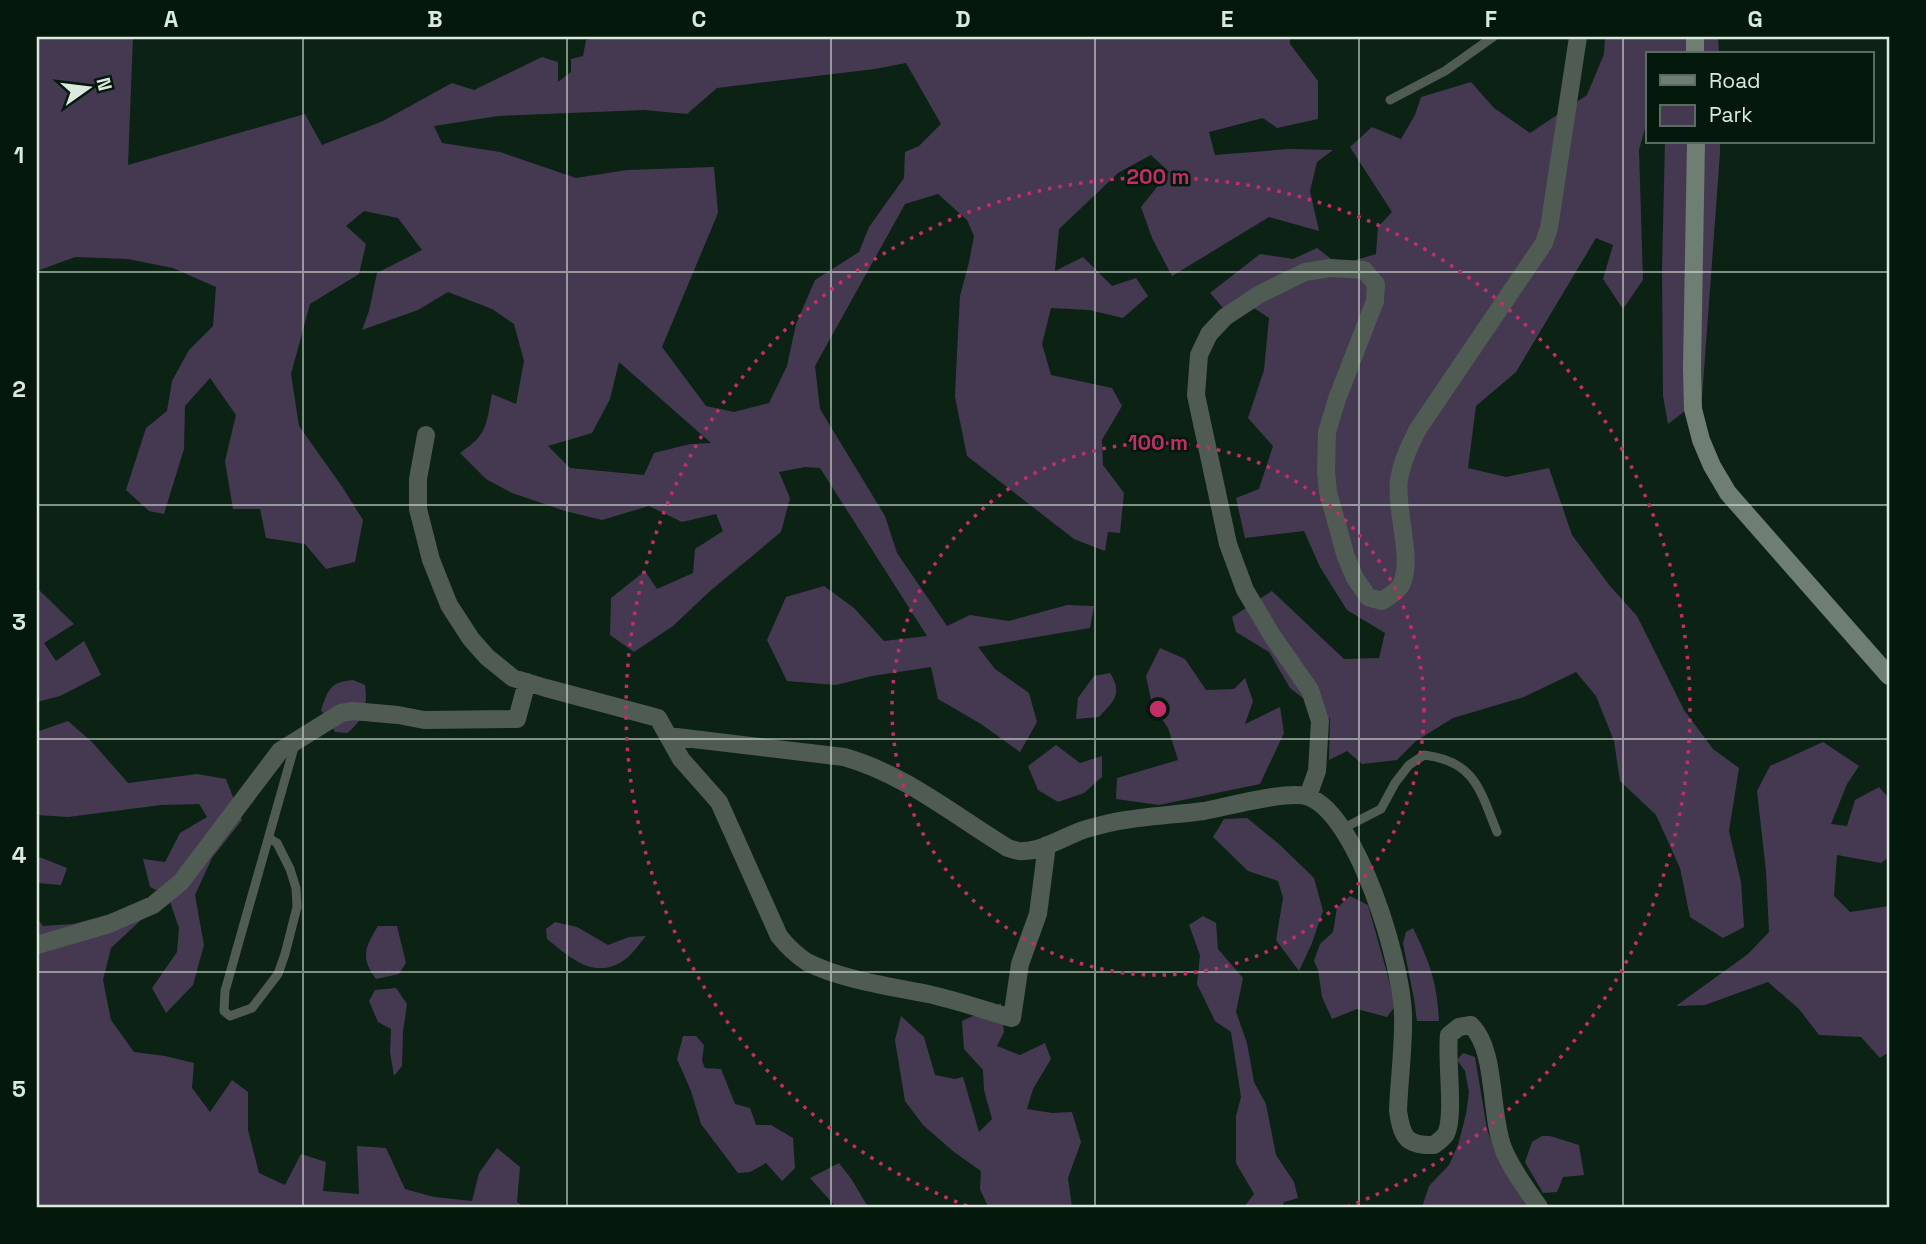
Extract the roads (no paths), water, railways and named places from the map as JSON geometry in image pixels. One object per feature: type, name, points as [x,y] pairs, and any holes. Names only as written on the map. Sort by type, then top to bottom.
[{"type":"main road","points":[[1696,144],[1692,368],[1693,409],[1701,440],[1728,494],[1889,676]]},
{"type":"street","points":[[1308,796],[1317,771],[1320,721],[1310,690],[1273,637],[1245,590],[1228,544],[1196,395],[1199,355],[1209,334],[1225,317],[1259,294],[1305,272],[1330,268],[1364,270],[1376,284],[1375,301],[1337,398],[1327,432],[1326,471],[1328,492],[1346,557],[1355,578],[1368,597],[1382,601],[1394,593],[1402,583],[1405,564],[1398,505],[1399,480],[1404,458],[1418,429],[1544,243],[1549,228],[1578,37]]},
{"type":"street","points":[[426,435],[418,479],[418,509],[431,560],[449,604],[471,639],[486,657],[513,678],[658,718],[681,759],[719,802],[779,936],[790,949],[807,961],[837,972],[903,990],[929,994],[1012,1018],[1020,964],[1038,914],[1047,845]]},
{"type":"street","points":[[37,945],[109,925],[153,905],[181,882],[280,751],[341,713],[353,711],[424,720],[517,719],[527,682]]},
{"type":"street","points":[[668,736],[845,757],[865,763],[895,776],[1008,848],[1022,852],[1117,821],[1204,811],[1285,796],[1308,796],[1325,808],[1342,829],[1370,879],[1383,917],[1396,965],[1403,1014],[1398,1111],[1400,1127],[1406,1139],[1418,1146],[1434,1145],[1445,1135],[1450,1117],[1450,1035],[1459,1027],[1471,1025],[1479,1033],[1486,1049],[1495,1122],[1503,1150],[1539,1207]]},
{"type":"lane","points":[[1390,100],[1445,71],[1493,37]]},
{"type":"lane","points":[[269,838],[277,843],[290,869],[296,888],[297,907],[278,974],[252,1008],[230,1016],[224,1011],[225,991],[296,741]]},
{"type":"lane","points":[[1342,829],[1381,809],[1395,783],[1409,765],[1424,755],[1440,757],[1458,765],[1474,778],[1496,832]]}]
